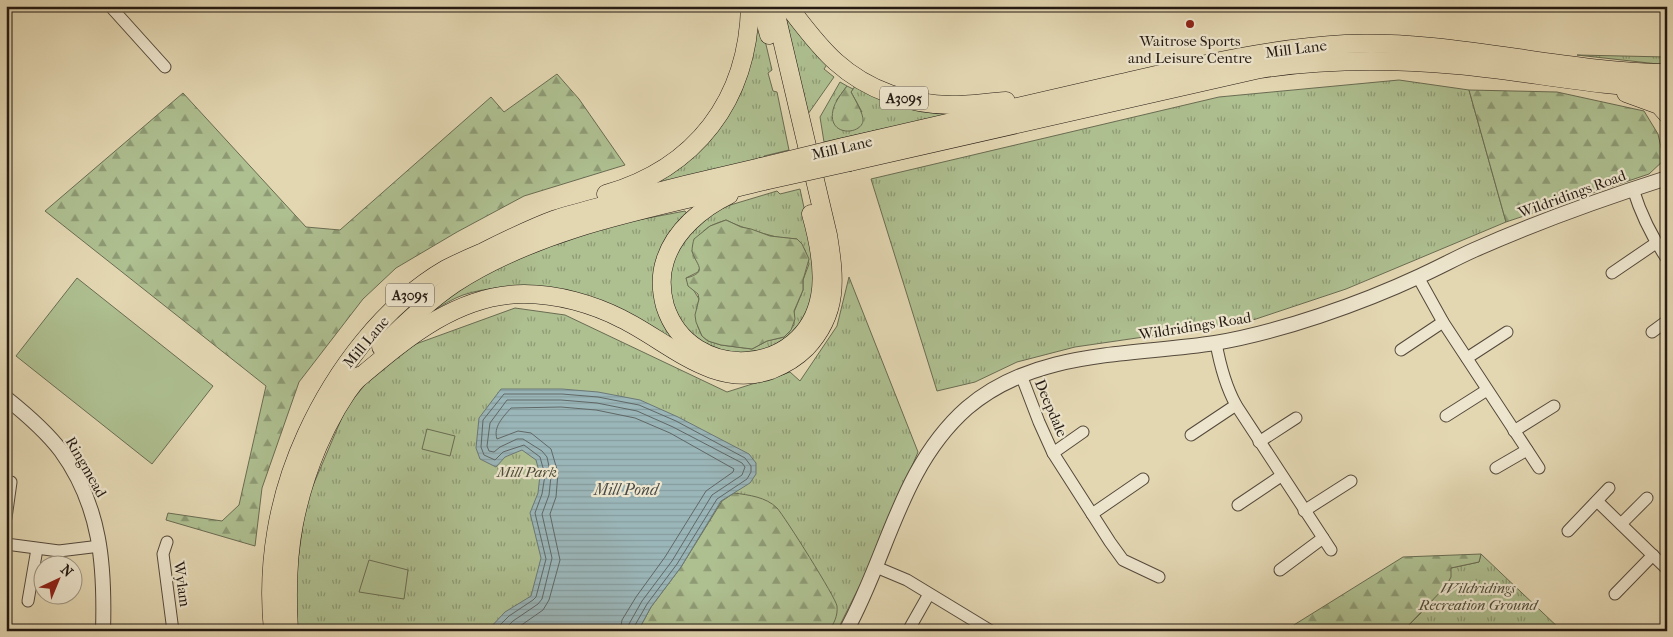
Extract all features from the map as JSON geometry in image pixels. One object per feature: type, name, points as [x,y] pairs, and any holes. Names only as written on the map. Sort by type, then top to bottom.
[{"type":"main road","name":"A3095","points":[[446,270],[480,245],[544,215],[578,202],[624,189],[664,168],[691,148],[712,126],[736,84],[749,26],[750,6]]},
{"type":"main road","name":"A3095","points":[[760,177],[711,205],[689,223],[671,247],[662,272],[661,281],[664,302],[669,318],[674,326],[687,340],[702,351],[728,361],[761,360],[788,347],[810,323],[817,307],[821,285],[821,272],[814,226],[761,6]]},
{"type":"main road","name":"A3095","points":[[353,383],[401,343],[437,319],[464,306],[499,297],[522,294],[564,299],[607,312],[634,325],[694,362],[731,374],[749,374],[769,370],[787,363],[804,350],[819,332],[829,312],[833,295],[833,272],[828,234],[774,6]]},
{"type":"main road","name":"A3095","points":[[788,6],[818,44],[843,68],[868,84],[900,97],[915,101],[953,105],[1054,98]]},
{"type":"main road","name":"Mill Lane","points":[[289,631],[288,578],[294,525],[299,503],[319,446],[328,426],[353,383],[382,347],[410,319],[456,283],[488,265],[542,240],[760,177],[1054,98],[1238,57],[1312,46],[1388,44],[1430,47],[1594,68],[1667,73]]},
{"type":"main road","name":"Mill Lane","points":[[846,155],[1260,69],[1293,64],[1353,60],[1420,62],[1458,65],[1588,83],[1667,88]]},
{"type":"main road","points":[[1588,83],[1632,94],[1651,101],[1659,105],[1667,114]]},
{"type":"main road","name":"Mill Lane","points":[[273,631],[271,574],[277,529],[292,469],[310,427],[330,388],[361,344],[407,298],[446,270],[532,228],[557,219],[664,190],[760,177]]},
{"type":"street","points":[[110,6],[164,67]]},
{"type":"street","name":"Wildridings Road","points":[[846,631],[876,567],[900,504],[917,469],[940,436],[955,419],[999,386],[1043,367],[1076,359],[1216,342],[1253,335],[1309,318],[1418,277],[1474,250],[1545,220],[1667,178]]},
{"type":"street","points":[[1634,189],[1640,212],[1656,243],[1667,259]]},
{"type":"street","points":[[1612,273],[1656,243]]},
{"type":"street","points":[[1418,277],[1443,322],[1539,468]]},
{"type":"street","points":[[1652,332],[1667,321]]},
{"type":"street","points":[[1401,350],[1443,322]]},
{"type":"street","points":[[1467,358],[1507,332]]},
{"type":"street","points":[[1216,342],[1220,368],[1236,405],[1331,550]]},
{"type":"street","name":"Deepdale","points":[[1021,375],[1053,453],[1123,560],[1159,577]]},
{"type":"street","points":[[1446,416],[1488,390]]},
{"type":"street","name":"Ringmead","points":[[6,398],[46,434],[62,452],[83,489],[93,512],[100,546],[104,601],[103,631]]},
{"type":"street","points":[[1191,435],[1236,405]]},
{"type":"street","points":[[1514,431],[1554,406]]},
{"type":"street","points":[[1260,442],[1296,418]]},
{"type":"street","name":"Deepdale","points":[[1053,453],[1083,432]]},
{"type":"street","points":[[1496,468],[1527,450]]},
{"type":"street","points":[[1238,505],[1281,476]]},
{"type":"street","points":[[1092,514],[1143,479]]},
{"type":"street","points":[[1304,511],[1351,481]]},
{"type":"street","points":[[6,518],[11,482]]},
{"type":"street","points":[[1568,531],[1609,488]]},
{"type":"street","points":[[1621,524],[1647,498]]},
{"type":"street","points":[[1598,501],[1667,569]]},
{"type":"street","points":[[1280,570],[1323,538]]},
{"type":"street","name":"Wylam","points":[[167,542],[163,554],[173,631]]},
{"type":"street","points":[[6,544],[58,551],[100,546]]},
{"type":"street","points":[[28,601],[36,549]]},
{"type":"street","points":[[1615,594],[1654,556]]},
{"type":"street","points":[[876,567],[907,580],[986,629]]},
{"type":"street","points":[[908,631],[929,594]]},
{"type":"green space","points":[[755,7],[772,70],[768,73],[773,91],[777,92],[789,150],[764,156],[764,159],[633,190],[710,133]]},
{"type":"green space","points":[[785,15],[828,63],[824,69],[834,77],[808,114]]},
{"type":"green space","points":[[1577,55],[1667,57],[1667,65]]},
{"type":"green space","points":[[557,74],[579,99],[625,165],[524,196],[396,268],[363,299],[299,382],[262,488],[255,546],[166,520],[168,513],[222,521],[239,505],[266,386],[45,211],[183,93],[306,227],[340,230],[491,97],[504,112]]},
{"type":"green space","points":[[1399,80],[1469,90],[1506,222],[1346,289],[1247,322],[1075,347],[1017,362],[975,382],[937,391],[871,179],[1219,97]]},
{"type":"green space","points":[[840,82],[847,86],[836,101],[862,112],[851,92],[857,83],[987,106],[824,142],[820,117]]},
{"type":"green space","points":[[847,86],[853,89],[851,92],[863,118],[861,126],[851,131],[839,129],[832,119],[835,103]]},
{"type":"green space","points":[[1469,90],[1557,92],[1644,111],[1658,134],[1664,160],[1649,174],[1506,222]]},
{"type":"green space","points":[[800,189],[817,268],[806,324],[759,356],[707,348],[675,317],[668,281],[675,249],[703,217],[727,206],[777,191],[780,194]],"holes":[[[726,220],[747,229],[772,236],[797,239],[805,250],[809,264],[803,280],[803,290],[794,312],[794,325],[784,337],[767,341],[752,349],[721,345],[708,341],[702,336],[698,327],[697,308],[699,299],[686,278],[698,272],[700,267],[692,251],[698,238],[708,227]]]},
{"type":"green space","points":[[685,211],[687,214],[674,229],[661,256],[658,286],[663,312],[675,334],[693,351],[714,362],[737,368],[761,366],[784,357],[805,340],[812,331],[823,311],[826,300],[828,270],[823,240],[826,241],[830,275],[829,301],[820,325],[811,339],[799,351],[785,360],[753,370],[736,371],[719,368],[678,350],[627,316],[597,301],[579,295],[540,288],[520,287],[481,290],[463,295],[433,311],[431,309],[468,282],[542,247],[596,228]]},
{"type":"green space","points":[[726,220],[770,236],[797,239],[802,244],[809,259],[803,280],[803,290],[794,311],[795,319],[791,330],[784,337],[767,341],[752,349],[721,345],[708,341],[702,336],[695,315],[699,299],[698,294],[688,286],[686,278],[693,276],[699,270],[692,251],[694,239],[710,226]]},
{"type":"green space","name":"Mill Park","points":[[849,277],[918,452],[869,567],[837,631],[298,631],[295,582],[306,502],[346,408],[391,353],[515,308],[565,315],[727,392],[790,372],[800,381],[837,326]]},
{"type":"green space","points":[[77,278],[213,386],[152,464],[16,356]]},
{"type":"green space","points":[[427,429],[455,436],[450,456],[422,449]]},
{"type":"green space","points":[[734,493],[763,499],[773,504],[782,514],[820,574],[837,606],[837,613],[829,631],[638,631],[651,607],[681,567],[722,501]]},
{"type":"green space","name":"Wildridings Recreation Ground","points":[[1481,554],[1562,631],[1403,631],[1430,604],[1451,568],[1479,562]]},
{"type":"green space","points":[[1481,554],[1479,562],[1451,568],[1451,577],[1446,586],[1403,631],[1293,631],[1289,628],[1403,557]]},
{"type":"green space","points":[[369,560],[408,570],[404,599],[359,592]]},
{"type":"water","name":"Mill Pond","points":[[501,389],[562,389],[598,392],[640,400],[678,417],[749,454],[756,463],[756,474],[750,483],[721,501],[681,567],[651,607],[638,631],[487,631],[505,612],[531,596],[541,558],[530,513],[538,493],[540,475],[536,460],[522,450],[505,457],[496,467],[480,459],[476,448],[479,418]]},
{"type":"place","name":"Waitrose Sports and Leisure Centre","points":[[1190,24]]}]
